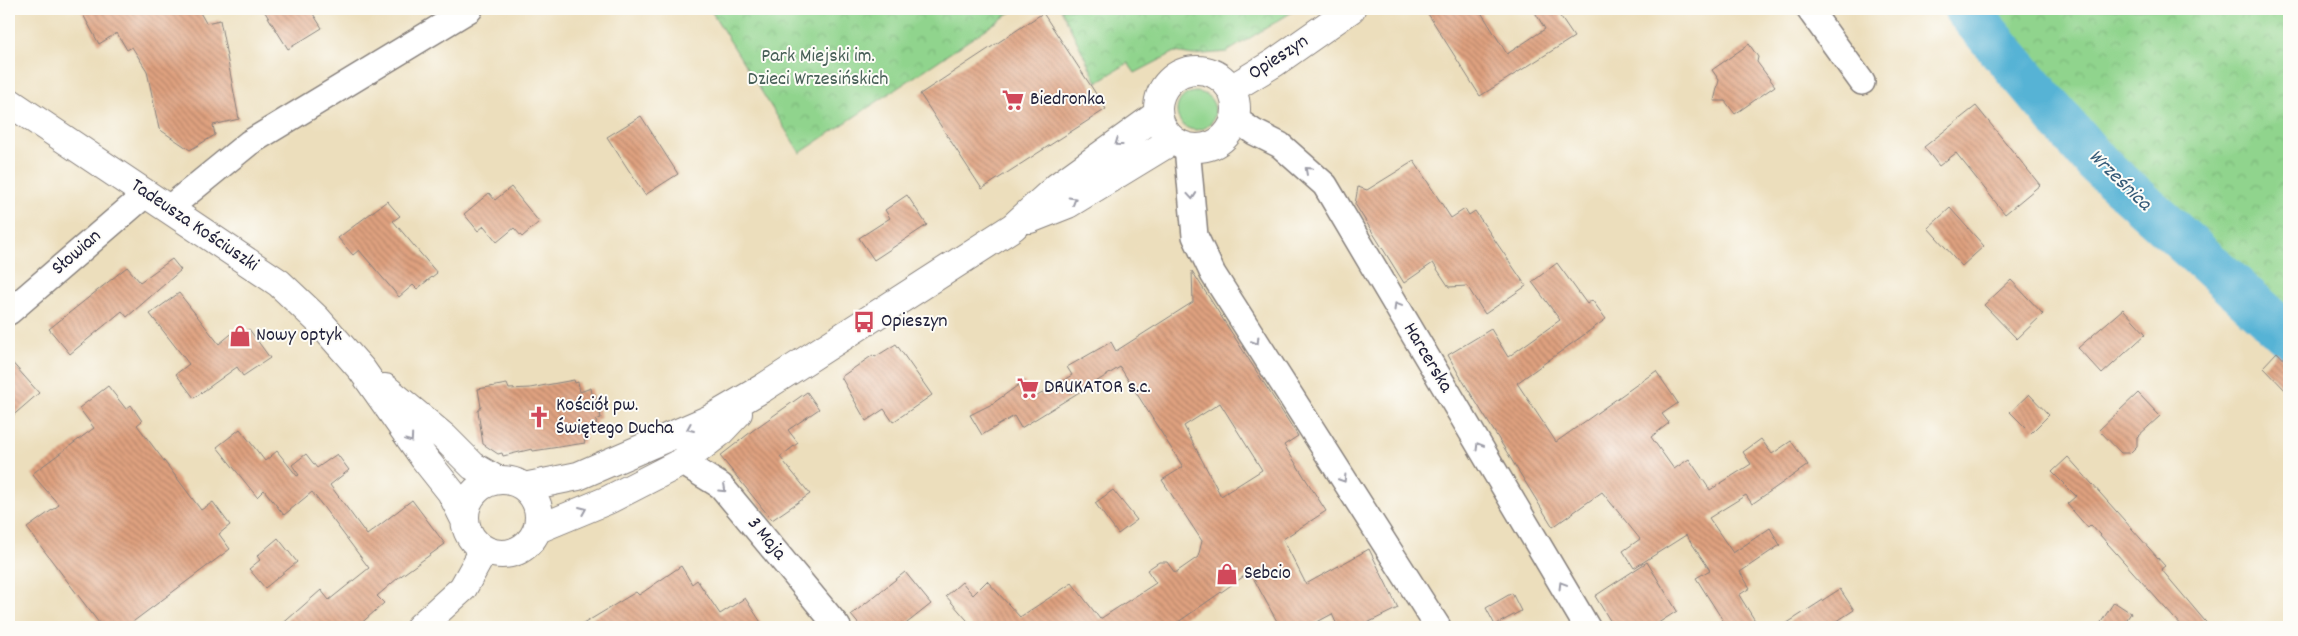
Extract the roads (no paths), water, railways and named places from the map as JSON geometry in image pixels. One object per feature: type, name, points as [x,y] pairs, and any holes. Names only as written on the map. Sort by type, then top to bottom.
[{"type":"street","points":[[168,209],[249,143],[470,9]]},
{"type":"street","name":"Opieszyn","points":[[1231,89],[1274,63],[1351,9]]},
{"type":"street","points":[[1809,9],[1862,82]]},
{"type":"street","points":[[1192,70],[1207,70],[1221,77],[1231,89],[1236,104],[1235,119],[1228,133],[1217,143],[1203,148],[1180,144],[1163,129],[1158,114],[1158,99],[1165,85],[1177,74],[1192,70]]},
{"type":"street","name":"Tadeusza Kościuszki","points":[[9,102],[279,283],[317,319],[362,370],[424,458],[451,492],[465,520]]},
{"type":"street","points":[[1013,227],[1056,186],[1158,114]]},
{"type":"street","name":"Harcerska","points":[[1235,119],[1254,132],[1280,145],[1325,186],[1587,627]]},
{"type":"street","points":[[524,487],[578,476],[710,419],[763,388],[1013,227],[1068,204],[1180,144]]},
{"type":"street","points":[[1180,144],[1195,236],[1213,274],[1438,627]]},
{"type":"street","name":"Słowian","points":[[9,312],[146,194]]},
{"type":"street","name":"Tadeusza Kościuszki","points":[[362,370],[422,418],[473,466],[498,480]]},
{"type":"street","points":[[538,529],[608,500],[682,462],[718,434],[763,388]]},
{"type":"street","name":"3 Maja","points":[[682,462],[721,486],[838,627]]},
{"type":"street","points":[[498,480],[516,482],[524,487],[536,501],[540,510],[538,529],[534,538],[520,551],[502,555],[484,550],[470,537],[465,520],[468,502],[473,494],[480,487],[498,480]]},
{"type":"street","points":[[420,627],[448,604],[463,588],[484,550]]},
{"type":"waterway","name":"Wrześnica","points":[[1966,9],[2096,162],[2289,336]]},
{"type":"place","name":"Biedronka","points":[[1013,100]]},
{"type":"place","name":"Opieszyn","points":[[864,322]]},
{"type":"place","name":"Nowy optyk","points":[[240,336]]},
{"type":"place","name":"DRUKATOR s.c.","points":[[1028,388]]},
{"type":"place","name":"Kościół pw. Świętego Ducha","points":[[539,417]]},
{"type":"place","name":"Sebcio","points":[[1227,574]]},
{"type":"park label","name":"Park Miejski im. Dzieci Wrzesińskich","points":[[818,68]]}]
